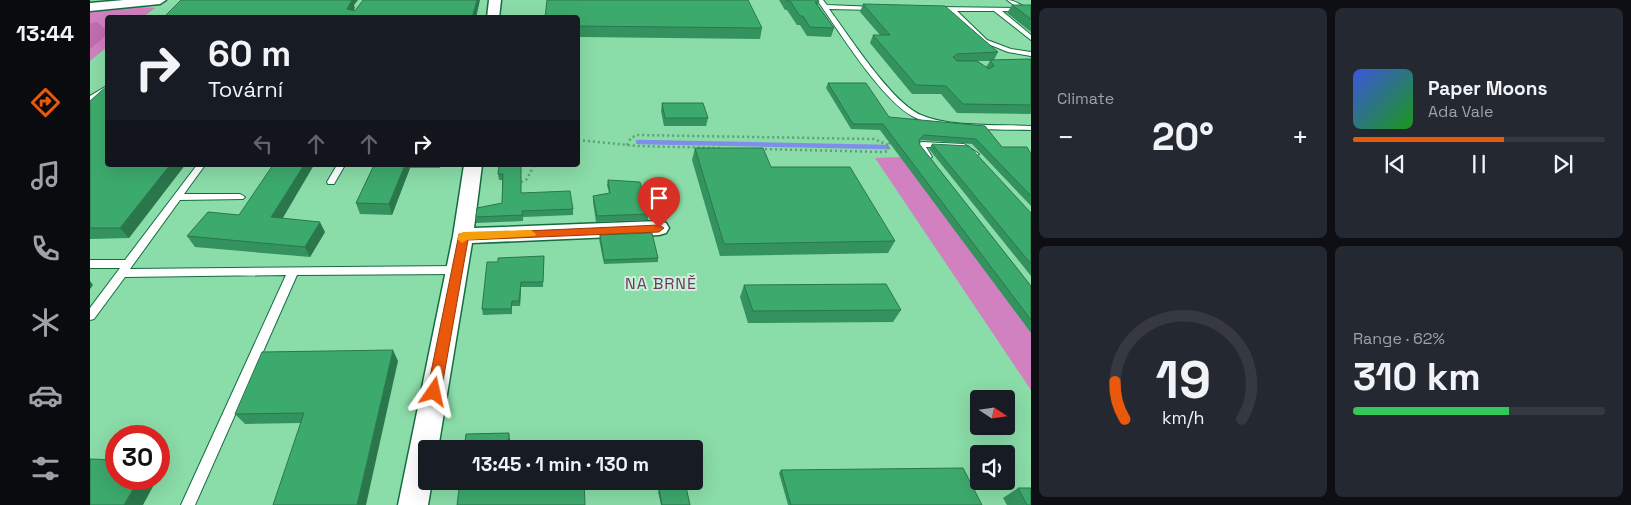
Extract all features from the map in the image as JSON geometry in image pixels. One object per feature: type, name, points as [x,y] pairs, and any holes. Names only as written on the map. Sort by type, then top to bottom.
[{"type":"street","points":[[493,15],[495,0]]},
{"type":"street","points":[[90,6],[153,1]]},
{"type":"street","points":[[413,505],[457,270],[474,167]]},
{"type":"street","points":[[463,236],[659,228]]},
{"type":"lane","points":[[820,0],[890,94],[910,113],[924,119],[940,122],[1031,128]]},
{"type":"lane","points":[[1010,0],[1028,10]]},
{"type":"lane","points":[[825,7],[884,8]]},
{"type":"lane","points":[[932,9],[1028,10]]},
{"type":"lane","points":[[952,9],[985,42],[1010,51],[1031,54]]},
{"type":"lane","points":[[995,9],[1031,38]]},
{"type":"lane","points":[[90,99],[105,91]]},
{"type":"lane","points":[[933,163],[921,147],[924,144],[964,146],[969,148],[982,161]]},
{"type":"lane","points":[[90,316],[200,167]]},
{"type":"lane","points":[[331,182],[340,167]]},
{"type":"lane","points":[[177,197],[240,197]]},
{"type":"lane","points":[[90,264],[128,264]]},
{"type":"lane","points":[[121,273],[457,270]]},
{"type":"lane","points":[[188,505],[292,272]]},
{"type":"path","points":[[627,145],[631,138],[637,136],[874,140],[882,141],[888,146]]},
{"type":"path","points":[[580,140],[627,145],[730,148]]},
{"type":"path","points":[[760,149],[884,152],[888,151],[888,146],[891,144],[889,142],[906,142],[921,147]]},
{"type":"path","points":[[521,182],[527,179],[533,167]]},
{"type":"shaded area","points":[[143,7],[155,8],[146,15],[105,15],[105,49],[90,61],[90,11]]},
{"type":"shaded area","points":[[97,22],[105,29],[105,37],[90,49],[90,23]]},
{"type":"shaded area","points":[[901,157],[1031,333],[1031,390],[875,158]]},
{"type":"building","points":[[181,0],[352,0],[347,9],[355,11],[363,0],[477,0],[473,15],[166,15]]},
{"type":"building","points":[[547,0],[748,0],[762,28],[580,26],[580,15],[545,15]]},
{"type":"building","points":[[787,0],[818,0],[819,2],[815,2],[834,28],[810,27],[803,16],[800,16],[790,1]]},
{"type":"building","points":[[863,4],[945,6],[998,52],[957,54],[953,57],[957,61],[977,61],[989,69],[994,66],[990,60],[1031,59],[1031,105],[963,104],[946,86],[916,85],[873,35],[890,35]]},
{"type":"building","points":[[1012,5],[1031,5],[1031,19]]},
{"type":"building","points":[[828,83],[866,83],[889,117],[985,126],[1002,147],[1027,147],[1031,154],[1031,196],[976,139],[924,135],[919,140],[920,145],[1031,286],[1031,320],[883,124],[853,124]]},
{"type":"building","points":[[105,88],[105,167],[168,167],[120,228],[90,228],[90,101]]},
{"type":"building","points":[[662,103],[703,103],[708,118],[665,118]]},
{"type":"building","points":[[932,144],[969,146],[1031,213],[1031,264]]},
{"type":"building","points":[[695,148],[763,148],[771,167],[850,167],[895,241],[724,244]]},
{"type":"building","points":[[272,167],[303,167],[271,217],[320,222],[305,247],[187,236],[208,212],[239,215]]},
{"type":"building","points":[[373,167],[404,167],[389,204],[356,203]]},
{"type":"building","points":[[499,167],[521,167],[521,193],[570,191],[573,209],[522,211],[523,215],[476,217],[477,208],[502,203],[503,174],[498,174]]},
{"type":"building","points":[[608,180],[640,182],[648,214],[597,216],[593,196],[610,193]]},
{"type":"building","points":[[652,233],[658,258],[604,260],[600,235]]},
{"type":"building","points":[[544,256],[543,282],[521,282],[519,301],[512,301],[511,309],[482,309],[487,262],[498,262],[498,258]]},
{"type":"building","points":[[886,284],[901,310],[753,311],[744,285]]},
{"type":"building","points":[[393,350],[357,505],[273,505],[304,413],[235,414],[262,352]]},
{"type":"building","points":[[509,433],[509,440],[465,440],[466,434]]},
{"type":"building","points":[[90,459],[105,460],[105,490],[133,490],[124,505],[90,505]]},
{"type":"building","points":[[963,468],[970,482],[970,490],[974,490],[982,505],[791,505],[781,470]]},
{"type":"building","points":[[1018,488],[1031,488],[1031,505],[1027,505]]},
{"type":"building","points":[[459,490],[584,490],[585,505],[457,505]]},
{"type":"building","points":[[659,490],[687,490],[690,505],[662,505]]},
{"type":"waterway","points":[[638,142],[887,147]]},
{"type":"slow traffic","points":[[462,239],[463,236],[531,234]]},
{"type":"district","name":"NA BRNĚ","points":[[661,283]]},
{"type":"route","points":[[434,392],[463,236],[659,228]]}]
